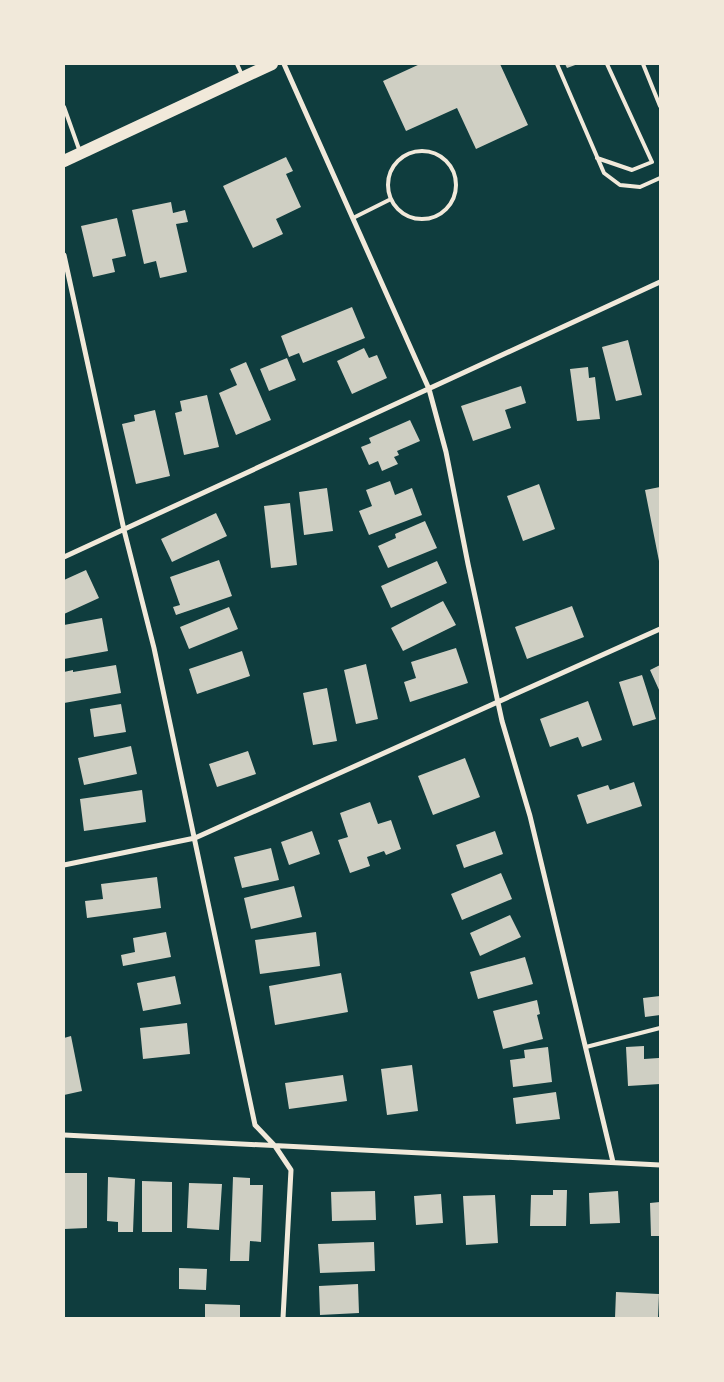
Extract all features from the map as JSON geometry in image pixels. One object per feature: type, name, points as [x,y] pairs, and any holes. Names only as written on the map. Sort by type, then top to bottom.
[{"type":"main road","points":[[64,162],[272,64]]},
{"type":"street","points":[[284,64],[429,389],[446,452],[502,722],[530,816],[613,1162]]},
{"type":"street","points":[[64,255],[124,530],[154,648],[255,1124],[275,1146],[291,1170],[283,1318]]},
{"type":"street","points":[[64,557],[660,282]]},
{"type":"street","points":[[64,865],[195,838],[660,630]]},
{"type":"street","points":[[64,1135],[660,1165]]},
{"type":"lane","points":[[237,64],[243,77]]},
{"type":"lane","points":[[557,64],[604,173],[620,186],[640,187],[660,178]]},
{"type":"lane","points":[[597,158],[632,170],[652,162],[607,64]]},
{"type":"lane","points":[[643,64],[660,106]]},
{"type":"lane","points":[[64,107],[80,154]]},
{"type":"lane","points":[[423,151],[434,153],[444,159],[456,178],[456,189],[453,199],[447,208],[438,215],[416,218],[406,215],[391,199],[388,188],[389,177],[394,166],[402,158],[412,153],[423,151]]},
{"type":"lane","points":[[353,218],[391,199]]},
{"type":"lane","points":[[586,1047],[660,1028]]},
{"type":"building","points":[[420,64],[500,64],[528,125],[476,149],[457,108],[406,131],[383,81]]},
{"type":"building","points":[[565,64],[578,64],[567,68]]},
{"type":"building","points":[[286,157],[293,171],[286,174],[301,207],[276,219],[283,234],[253,248],[223,186]]},
{"type":"building","points":[[171,202],[173,213],[185,210],[188,222],[176,224],[187,272],[160,278],[156,261],[144,264],[132,210]]},
{"type":"building","points":[[117,218],[126,256],[112,259],[115,272],[93,277],[81,226]]},
{"type":"building","points":[[352,307],[365,338],[303,363],[299,353],[289,357],[281,336]]},
{"type":"building","points":[[628,340],[642,395],[616,401],[602,347]]},
{"type":"building","points":[[364,348],[369,358],[377,355],[387,378],[352,394],[337,361]]},
{"type":"building","points":[[287,358],[296,380],[269,391],[260,369]]},
{"type":"building","points":[[246,362],[271,420],[236,435],[219,393],[237,385],[230,369]]},
{"type":"building","points":[[588,367],[589,378],[595,377],[600,419],[577,421],[570,369]]},
{"type":"building","points":[[521,386],[526,403],[505,410],[511,428],[473,441],[461,406]]},
{"type":"building","points":[[207,395],[219,447],[184,455],[175,413],[182,411],[180,401]]},
{"type":"building","points":[[155,410],[170,476],[136,484],[122,424],[135,421],[134,415]]},
{"type":"building","points":[[410,420],[420,441],[397,451],[399,455],[394,457],[398,464],[382,471],[378,461],[369,465],[361,447],[371,443],[369,438]]},
{"type":"building","points":[[390,481],[395,495],[412,488],[422,515],[369,535],[359,511],[372,506],[366,490]]},
{"type":"building","points":[[539,484],[555,529],[523,541],[507,496]]},
{"type":"building","points":[[660,487],[660,561],[659,561],[645,490]]},
{"type":"building","points":[[327,488],[333,531],[304,535],[299,492]]},
{"type":"building","points":[[290,503],[297,565],[271,568],[264,506]]},
{"type":"building","points":[[216,513],[227,536],[172,562],[161,539]]},
{"type":"building","points":[[425,521],[437,548],[388,568],[378,546],[396,538],[395,534]]},
{"type":"building","points":[[219,560],[232,596],[176,615],[173,607],[180,605],[170,577]]},
{"type":"building","points":[[437,561],[447,583],[391,608],[381,586]]},
{"type":"building","points":[[86,570],[99,598],[64,614],[64,580]]},
{"type":"building","points":[[443,601],[456,625],[403,651],[391,628]]},
{"type":"building","points":[[572,606],[584,637],[527,659],[515,627]]},
{"type":"building","points":[[229,607],[238,629],[189,649],[180,627]]},
{"type":"building","points":[[102,618],[108,651],[64,659],[64,625]]},
{"type":"building","points":[[456,648],[468,683],[410,702],[404,682],[416,678],[411,662]]},
{"type":"building","points":[[242,651],[250,676],[197,694],[189,669]]},
{"type":"building","points":[[366,664],[378,719],[356,724],[344,670]]},
{"type":"building","points":[[116,665],[121,693],[64,703],[64,672]]},
{"type":"building","points":[[660,665],[660,692],[650,670]]},
{"type":"building","points":[[642,675],[656,719],[633,726],[619,682]]},
{"type":"building","points":[[327,688],[337,741],[313,745],[303,693]]},
{"type":"building","points":[[588,701],[602,740],[582,747],[578,737],[550,747],[540,719]]},
{"type":"building","points":[[121,704],[126,732],[94,737],[90,709]]},
{"type":"building","points":[[131,746],[137,774],[84,785],[78,758]]},
{"type":"building","points":[[248,751],[256,774],[217,787],[209,764]]},
{"type":"building","points":[[465,758],[480,797],[433,815],[418,776]]},
{"type":"building","points":[[634,782],[642,806],[587,824],[577,795],[608,785],[610,790]]},
{"type":"building","points":[[142,790],[146,822],[84,831],[80,799]]},
{"type":"building","points":[[370,802],[378,824],[391,820],[401,849],[386,855],[384,851],[367,857],[370,866],[350,873],[338,840],[348,837],[340,813]]},
{"type":"building","points":[[312,831],[320,854],[289,865],[281,842]]},
{"type":"building","points":[[495,831],[503,854],[464,868],[456,845]]},
{"type":"building","points":[[271,848],[279,880],[242,888],[234,857]]},
{"type":"building","points":[[501,873],[512,899],[462,920],[451,894]]},
{"type":"building","points":[[157,877],[161,908],[87,918],[85,901],[103,899],[101,884]]},
{"type":"building","points":[[294,886],[302,917],[251,929],[244,898]]},
{"type":"building","points":[[510,915],[521,937],[480,956],[470,933]]},
{"type":"building","points":[[166,932],[171,957],[123,966],[121,955],[135,952],[133,938]]},
{"type":"building","points":[[316,932],[320,966],[260,974],[255,940]]},
{"type":"building","points":[[525,957],[533,984],[478,999],[470,972]]},
{"type":"building","points":[[341,973],[348,1012],[275,1025],[269,986]]},
{"type":"building","points":[[175,976],[181,1004],[143,1011],[137,983]]},
{"type":"building","points":[[660,996],[660,1015],[645,1017],[643,998]]},
{"type":"building","points":[[537,1000],[540,1014],[537,1015],[543,1039],[503,1049],[493,1011]]},
{"type":"building","points":[[187,1023],[190,1054],[143,1059],[140,1028]]},
{"type":"building","points":[[71,1036],[82,1091],[64,1095],[64,1038]]},
{"type":"building","points":[[644,1046],[644,1059],[659,1058],[660,1084],[628,1086],[626,1047]]},
{"type":"building","points":[[548,1047],[552,1082],[513,1087],[510,1060],[525,1058],[524,1050]]},
{"type":"building","points":[[412,1065],[418,1111],[387,1115],[381,1069]]},
{"type":"building","points":[[343,1075],[347,1101],[289,1109],[285,1083]]},
{"type":"building","points":[[556,1092],[560,1119],[516,1124],[513,1098]]},
{"type":"building","points":[[64,1173],[87,1173],[87,1228],[64,1229]]},
{"type":"building","points":[[108,1177],[135,1179],[133,1232],[118,1232],[118,1222],[107,1221]]},
{"type":"building","points":[[233,1177],[250,1178],[250,1185],[263,1185],[261,1242],[250,1241],[249,1261],[230,1261]]},
{"type":"building","points":[[142,1181],[172,1182],[172,1232],[142,1232]]},
{"type":"building","points":[[189,1183],[222,1184],[219,1230],[187,1228]]},
{"type":"building","points":[[553,1190],[567,1190],[566,1226],[530,1226],[531,1195],[553,1195]]},
{"type":"building","points":[[375,1191],[376,1220],[332,1221],[331,1192]]},
{"type":"building","points":[[618,1191],[620,1223],[590,1224],[589,1193]]},
{"type":"building","points":[[441,1194],[443,1223],[416,1225],[414,1196]]},
{"type":"building","points":[[495,1195],[498,1243],[466,1245],[463,1196]]},
{"type":"building","points":[[660,1202],[660,1236],[651,1236],[650,1203]]},
{"type":"building","points":[[374,1242],[375,1271],[320,1273],[318,1244]]},
{"type":"building","points":[[179,1268],[207,1269],[206,1290],[179,1289]]},
{"type":"building","points":[[358,1284],[359,1313],[320,1315],[319,1286]]},
{"type":"building","points":[[616,1292],[659,1294],[658,1318],[615,1318]]},
{"type":"building","points":[[205,1304],[240,1305],[240,1318],[205,1318]]}]
